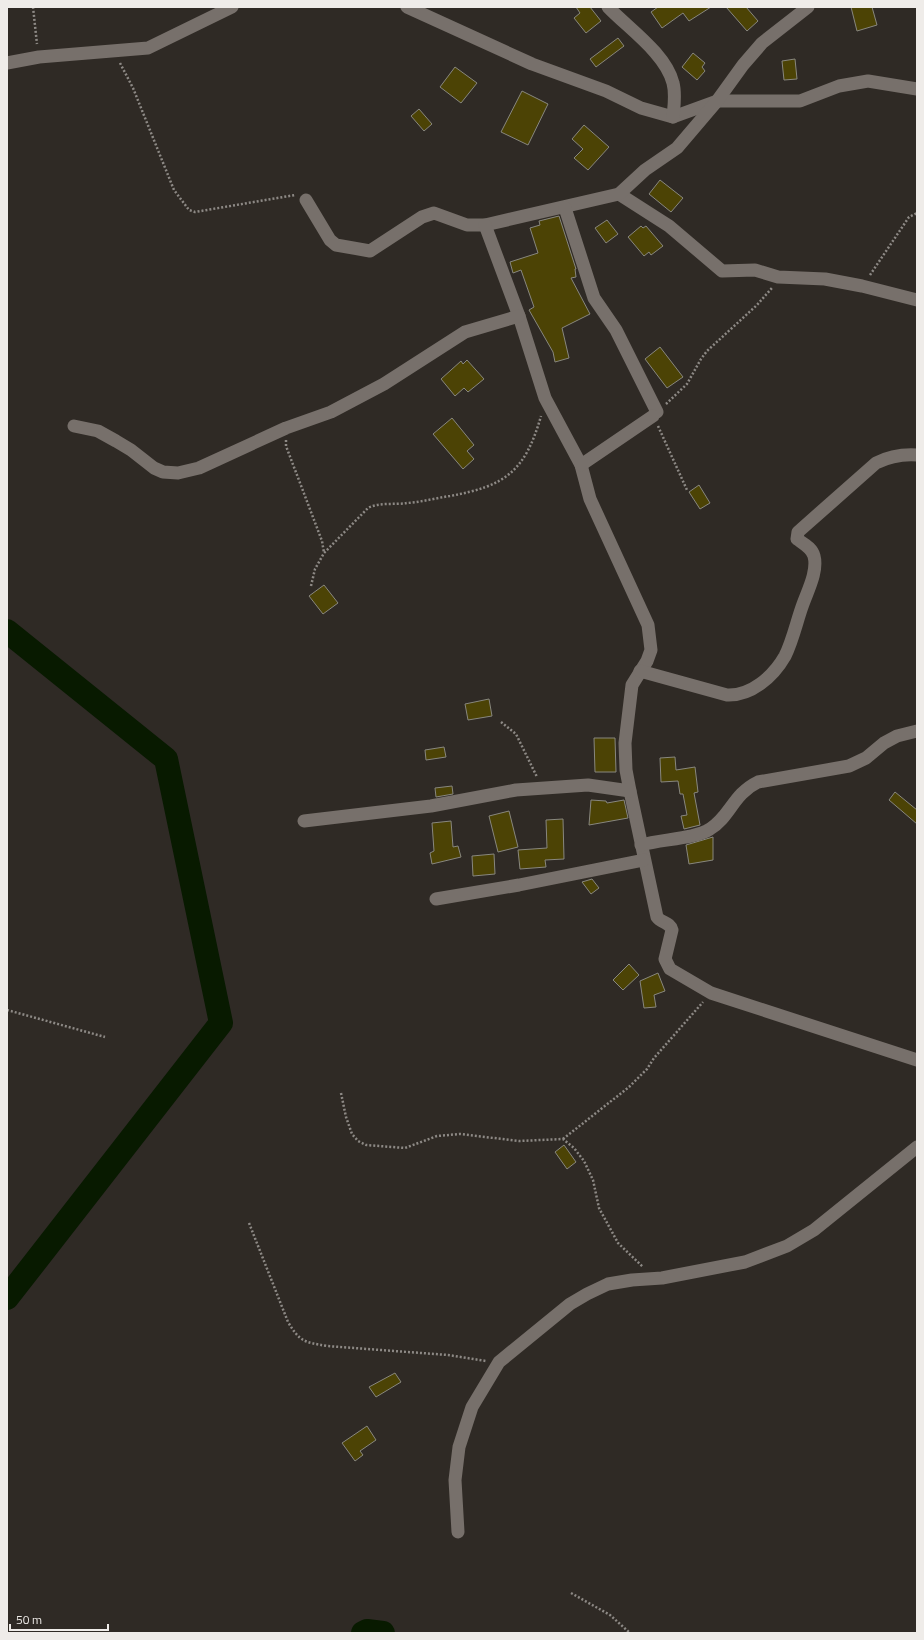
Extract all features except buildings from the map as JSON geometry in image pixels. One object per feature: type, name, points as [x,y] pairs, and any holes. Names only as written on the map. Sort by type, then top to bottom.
[{"type":"street","points":[[7,63],[39,57],[115,52],[148,48],[232,7]]},
{"type":"street","points":[[407,7],[532,64],[606,91],[641,108],[673,117],[717,100],[800,101],[839,86],[868,81],[917,89]]},
{"type":"street","points":[[608,7],[644,41],[670,73],[675,94],[673,117]]},
{"type":"street","points":[[306,200],[330,240],[336,245],[350,249],[374,250],[422,217],[434,213],[468,225],[485,225],[565,208],[619,194],[645,170],[677,148],[762,43],[808,7]]},
{"type":"street","points":[[619,194],[669,226],[719,270],[726,272],[755,270],[778,277],[825,280],[862,286],[917,300]]},
{"type":"street","points":[[565,208],[594,298],[616,330],[655,414],[581,465]]},
{"type":"street","points":[[485,225],[518,316],[545,398],[581,465],[590,499],[648,625],[651,650],[635,678],[630,692],[625,743],[626,770],[657,918],[670,925],[672,930],[665,959],[666,963],[670,969],[711,993],[917,1060]]},
{"type":"street","points":[[74,426],[98,431],[131,450],[154,468],[163,472],[178,473],[198,468],[286,428],[331,412],[384,384],[465,332],[518,316]]},
{"type":"street","points":[[640,671],[727,695],[738,696],[748,692],[770,676],[785,656],[814,574],[814,554],[810,549],[797,540],[798,532],[876,463],[888,457],[902,454],[917,455]]},
{"type":"street","points":[[641,845],[708,831],[719,822],[739,794],[758,782],[849,766],[866,758],[897,736],[917,731]]},
{"type":"street","points":[[304,821],[390,812],[516,790],[588,785],[630,792]]},
{"type":"street","points":[[436,899],[511,887],[644,860]]},
{"type":"street","points":[[458,1532],[455,1480],[459,1447],[472,1407],[499,1362],[570,1304],[608,1284],[632,1280],[662,1278],[745,1262],[787,1246],[814,1230],[917,1147]]},
{"type":"path","points":[[33,7],[39,57]]},
{"type":"path","points":[[115,52],[133,88],[174,190],[189,210],[195,212],[297,194],[306,200]]},
{"type":"path","points":[[862,286],[909,217],[917,213]]},
{"type":"path","points":[[687,490],[655,414],[687,384],[700,359],[764,298],[778,277]]},
{"type":"path","points":[[311,586],[316,569],[324,553],[371,506],[408,503],[484,489],[501,481],[520,463],[529,449],[536,434],[545,398]]},
{"type":"path","points":[[286,428],[286,446],[322,541],[324,553]]},
{"type":"path","points":[[501,722],[516,734],[542,788]]},
{"type":"path","points":[[341,1093],[345,1113],[352,1134],[358,1141],[366,1145],[405,1148],[437,1136],[460,1134],[519,1141],[563,1139],[629,1087],[647,1069],[654,1058],[711,993]]},
{"type":"path","points":[[7,1010],[105,1036]]},
{"type":"path","points":[[563,1139],[574,1148],[584,1161],[593,1180],[599,1208],[618,1243],[643,1267],[662,1278]]},
{"type":"path","points":[[248,1223],[288,1322],[297,1336],[308,1343],[448,1355],[499,1362]]},
{"type":"path","points":[[571,1593],[610,1615],[630,1633]]},
{"type":"waterway","points":[[7,631],[166,759],[221,1023],[7,1298]]},
{"type":"waterway","points":[[363,1633],[367,1631],[383,1633]]}]
